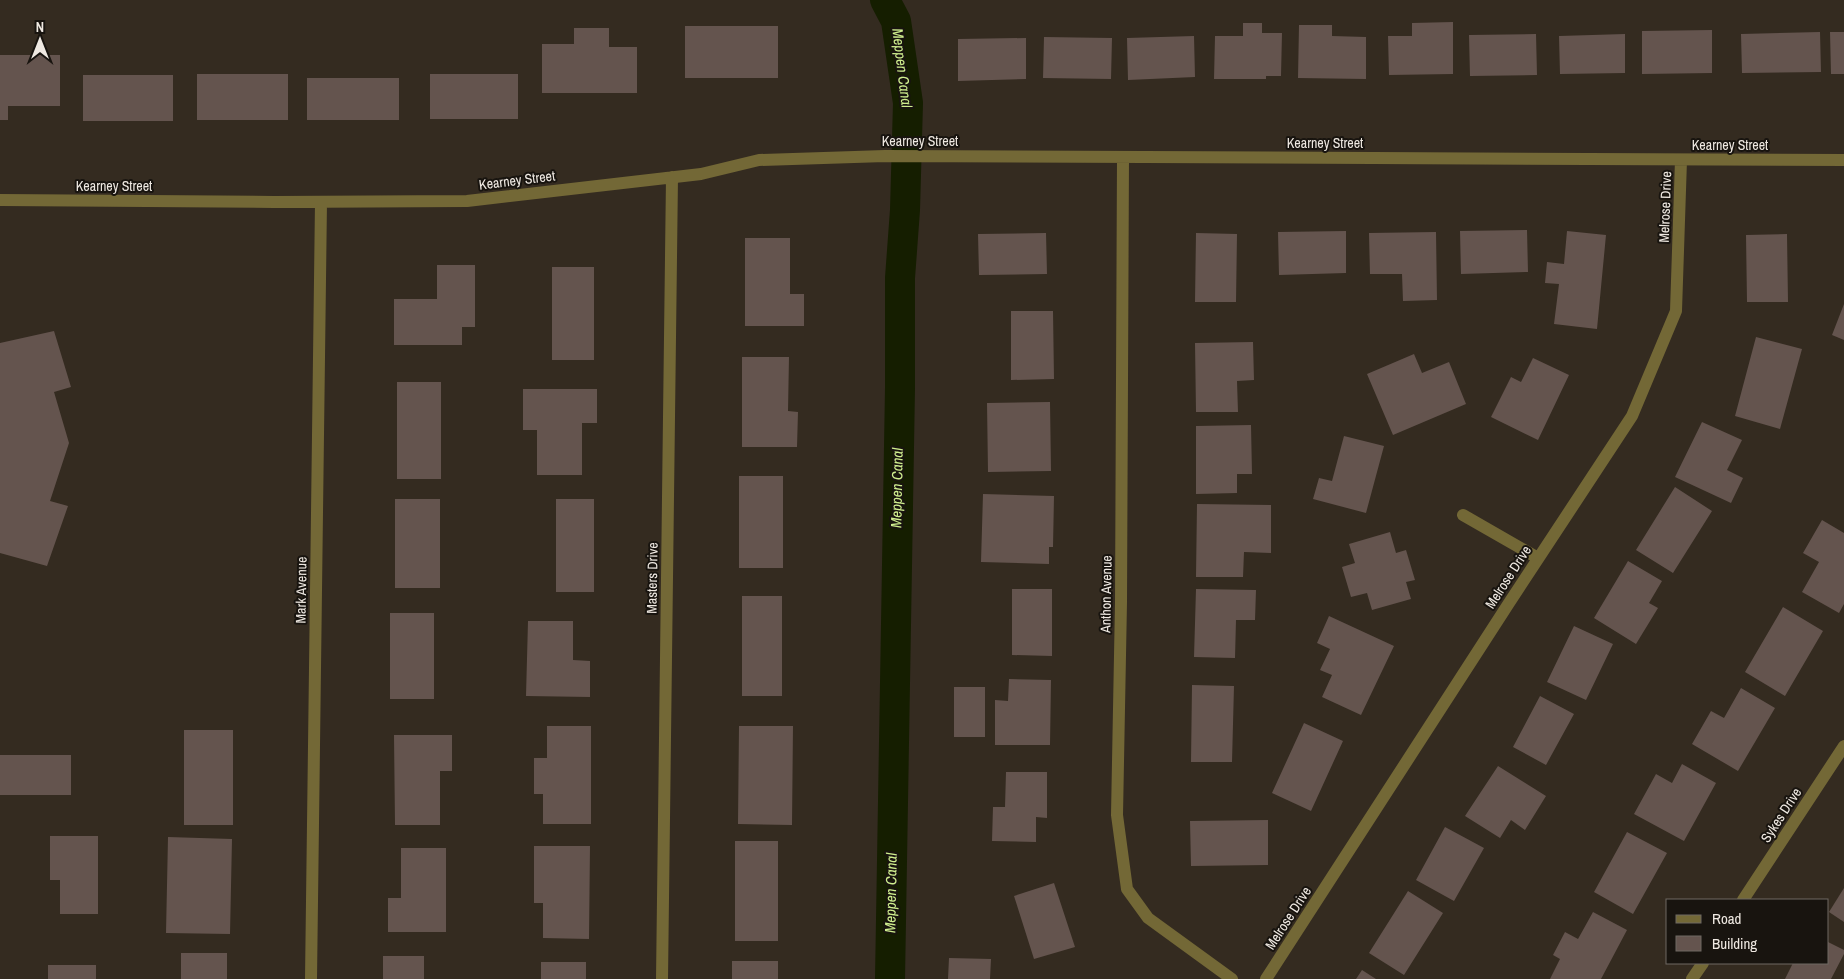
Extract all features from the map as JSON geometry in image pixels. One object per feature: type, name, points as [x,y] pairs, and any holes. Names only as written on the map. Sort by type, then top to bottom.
[{"type":"street","name":"Kearney Street","points":[[0,200],[467,201],[701,174],[759,160],[885,156],[1844,160]]},
{"type":"street","name":"Anthon Avenue","points":[[1123,158],[1121,592],[1117,815],[1127,889],[1148,918],[1232,979]]},
{"type":"street","name":"Melrose Drive","points":[[1266,979],[1632,416],[1676,311],[1681,160]]},
{"type":"street","name":"Masters Drive","points":[[662,979],[672,177]]},
{"type":"street","name":"Mark Avenue","points":[[311,979],[322,202]]},
{"type":"street","points":[[1463,514],[1538,558]]},
{"type":"street","name":"Sykes Drive","points":[[1744,899],[1844,746]]},
{"type":"street","points":[[1692,979],[1701,964]]},
{"type":"building","points":[[1453,22],[1453,74],[1389,75],[1388,36],[1412,36],[1412,23]]},
{"type":"building","points":[[1243,23],[1262,23],[1262,33],[1282,33],[1281,76],[1266,76],[1266,79],[1214,79],[1215,36],[1243,36]]},
{"type":"building","points":[[1299,25],[1332,25],[1332,36],[1366,37],[1366,79],[1298,78]]},
{"type":"building","points":[[685,26],[778,26],[778,78],[685,78]]},
{"type":"building","points":[[574,28],[609,28],[609,47],[637,47],[637,93],[542,93],[542,44],[574,44]]},
{"type":"building","points":[[1712,30],[1712,73],[1642,74],[1642,31]]},
{"type":"building","points":[[1820,32],[1821,72],[1742,73],[1741,34]]},
{"type":"building","points":[[1830,32],[1844,32],[1844,74],[1831,74]]},
{"type":"building","points":[[1536,34],[1537,75],[1470,76],[1469,35]]},
{"type":"building","points":[[1625,34],[1625,73],[1560,74],[1559,36]]},
{"type":"building","points":[[1194,36],[1195,77],[1128,80],[1127,38]]},
{"type":"building","points":[[1044,37],[1112,38],[1111,79],[1043,78]]},
{"type":"building","points":[[1026,38],[1026,79],[958,81],[958,39]]},
{"type":"building","points":[[0,55],[60,55],[60,106],[8,106],[8,120],[0,120]]},
{"type":"building","points":[[197,74],[288,74],[288,120],[197,120]]},
{"type":"building","points":[[430,74],[518,74],[518,119],[430,119]]},
{"type":"building","points":[[83,75],[173,75],[173,121],[83,121]]},
{"type":"building","points":[[307,78],[399,78],[399,120],[307,120]]},
{"type":"building","points":[[1527,230],[1528,272],[1461,274],[1460,231]]},
{"type":"building","points":[[1346,231],[1346,273],[1279,275],[1278,232]]},
{"type":"building","points":[[1567,231],[1606,235],[1597,329],[1554,324],[1559,284],[1545,283],[1547,262],[1564,264]]},
{"type":"building","points":[[1436,232],[1437,300],[1403,301],[1402,274],[1370,274],[1369,233]]},
{"type":"building","points":[[1046,233],[1047,274],[979,275],[978,234]]},
{"type":"building","points":[[1196,233],[1237,234],[1236,302],[1195,302]]},
{"type":"building","points":[[1787,234],[1788,302],[1747,302],[1746,235]]},
{"type":"building","points":[[745,238],[790,238],[790,294],[804,294],[804,326],[745,326]]},
{"type":"building","points":[[437,265],[475,265],[475,327],[462,327],[462,345],[394,345],[394,299],[437,299]]},
{"type":"building","points":[[552,267],[594,267],[594,360],[552,360]]},
{"type":"building","points":[[1844,304],[1844,340],[1832,335]]},
{"type":"building","points":[[1011,311],[1053,311],[1054,379],[1011,380]]},
{"type":"building","points":[[54,331],[71,387],[54,392],[69,443],[50,501],[68,506],[47,566],[0,553],[0,343]]},
{"type":"building","points":[[1756,337],[1802,349],[1780,429],[1735,416]]},
{"type":"building","points":[[1253,342],[1254,380],[1237,381],[1238,412],[1196,412],[1195,343]]},
{"type":"building","points":[[1414,354],[1422,373],[1449,362],[1466,404],[1393,435],[1367,374]]},
{"type":"building","points":[[742,357],[789,357],[788,411],[798,412],[797,447],[742,447]]},
{"type":"building","points":[[1533,358],[1569,375],[1538,440],[1491,417],[1511,377],[1521,382]]},
{"type":"building","points":[[397,382],[441,382],[441,479],[397,479]]},
{"type":"building","points":[[523,389],[597,389],[597,423],[582,423],[582,475],[537,475],[537,430],[523,430]]},
{"type":"building","points":[[1050,402],[1051,471],[988,472],[987,403]]},
{"type":"building","points":[[1702,422],[1742,440],[1727,470],[1743,478],[1731,503],[1675,477]]},
{"type":"building","points":[[1251,425],[1252,474],[1237,474],[1237,493],[1196,494],[1196,426]]},
{"type":"building","points":[[1344,436],[1384,446],[1366,513],[1313,499],[1319,478],[1332,481]]},
{"type":"building","points":[[739,476],[783,476],[783,568],[739,568]]},
{"type":"building","points":[[1675,487],[1712,511],[1673,573],[1636,550]]},
{"type":"building","points":[[983,494],[1054,496],[1053,547],[1049,547],[1049,564],[981,562]]},
{"type":"building","points":[[395,499],[440,499],[440,588],[395,588]]},
{"type":"building","points":[[556,499],[594,499],[594,592],[556,592]]},
{"type":"building","points":[[1197,504],[1271,505],[1271,553],[1244,552],[1243,577],[1196,577]]},
{"type":"building","points":[[1822,520],[1844,533],[1844,604],[1839,613],[1802,592],[1819,562],[1803,553]]},
{"type":"building","points":[[1390,532],[1396,553],[1406,550],[1415,580],[1406,582],[1411,599],[1372,610],[1367,593],[1351,597],[1342,567],[1355,563],[1349,544]]},
{"type":"building","points":[[1628,561],[1662,581],[1649,603],[1658,608],[1636,644],[1594,618]]},
{"type":"building","points":[[1012,589],[1052,589],[1052,656],[1012,655]]},
{"type":"building","points":[[1196,589],[1256,590],[1255,620],[1236,620],[1235,658],[1194,657]]},
{"type":"building","points":[[742,596],[782,596],[782,696],[742,696]]},
{"type":"building","points":[[1783,607],[1823,631],[1785,696],[1745,672]]},
{"type":"building","points":[[390,613],[434,613],[434,699],[390,699]]},
{"type":"building","points":[[1329,616],[1394,646],[1361,715],[1322,697],[1332,675],[1320,670],[1330,649],[1317,643]]},
{"type":"building","points":[[528,621],[573,621],[573,660],[590,661],[590,697],[526,696]]},
{"type":"building","points":[[1574,626],[1613,644],[1586,700],[1547,682]]},
{"type":"building","points":[[1009,679],[1051,680],[1050,745],[995,745],[995,700],[1008,701]]},
{"type":"building","points":[[1192,685],[1234,686],[1232,762],[1191,762]]},
{"type":"building","points":[[954,687],[985,687],[985,737],[954,737]]},
{"type":"building","points":[[1741,688],[1775,708],[1738,771],[1692,744],[1711,711],[1724,718]]},
{"type":"building","points":[[1540,696],[1574,714],[1546,765],[1513,747]]},
{"type":"building","points":[[1304,723],[1343,741],[1311,811],[1272,793]]},
{"type":"building","points":[[547,726],[591,726],[591,824],[543,824],[543,794],[534,794],[534,758],[547,758]]},
{"type":"building","points":[[739,726],[793,726],[792,825],[738,824]]},
{"type":"building","points":[[184,730],[233,730],[233,825],[184,825]]},
{"type":"building","points":[[394,735],[452,735],[452,771],[440,771],[440,825],[395,825]]},
{"type":"building","points":[[0,755],[71,755],[71,795],[0,795]]},
{"type":"building","points":[[1682,764],[1716,783],[1684,841],[1634,814],[1656,774],[1672,783]]},
{"type":"building","points":[[1498,766],[1546,796],[1525,830],[1511,820],[1500,838],[1465,816]]},
{"type":"building","points":[[1006,772],[1047,772],[1047,818],[1036,817],[1036,842],[992,841],[993,807],[1005,807]]},
{"type":"building","points":[[1268,820],[1268,865],[1191,866],[1190,821]]},
{"type":"building","points":[[1445,827],[1484,848],[1454,901],[1416,880]]},
{"type":"building","points":[[1627,832],[1667,853],[1633,914],[1594,892]]},
{"type":"building","points":[[50,836],[98,836],[98,914],[60,914],[60,880],[50,880]]},
{"type":"building","points":[[168,837],[232,839],[230,934],[166,933]]},
{"type":"building","points":[[735,841],[778,841],[778,941],[735,941]]},
{"type":"building","points":[[534,846],[590,846],[589,939],[543,938],[543,903],[534,903]]},
{"type":"building","points":[[401,848],[446,848],[446,932],[388,932],[388,898],[401,898]]},
{"type":"building","points":[[1054,883],[1075,947],[1034,959],[1014,896]]},
{"type":"building","points":[[1844,888],[1844,922],[1829,912]]},
{"type":"building","points":[[1408,891],[1443,913],[1404,975],[1369,953]]},
{"type":"building","points":[[1593,912],[1627,930],[1601,979],[1550,979],[1560,959],[1553,955],[1565,932],[1578,939]]},
{"type":"building","points":[[1829,942],[1844,950],[1844,954],[1831,979],[1785,979],[1792,964],[1829,964]]},
{"type":"building","points":[[181,953],[227,953],[227,979],[181,979]]},
{"type":"building","points":[[383,956],[424,956],[424,979],[383,979]]},
{"type":"building","points":[[949,958],[991,959],[990,979],[948,979]]},
{"type":"building","points":[[732,961],[778,961],[778,979],[732,979]]},
{"type":"building","points":[[541,962],[586,962],[586,979],[541,979]]},
{"type":"building","points":[[48,965],[96,965],[96,979],[48,979]]},
{"type":"building","points":[[1362,970],[1376,979],[1356,979]]},
{"type":"waterway","name":"Meppen Canal","points":[[885,0],[896,21],[908,103],[905,210],[900,278],[900,388],[890,979]]}]
